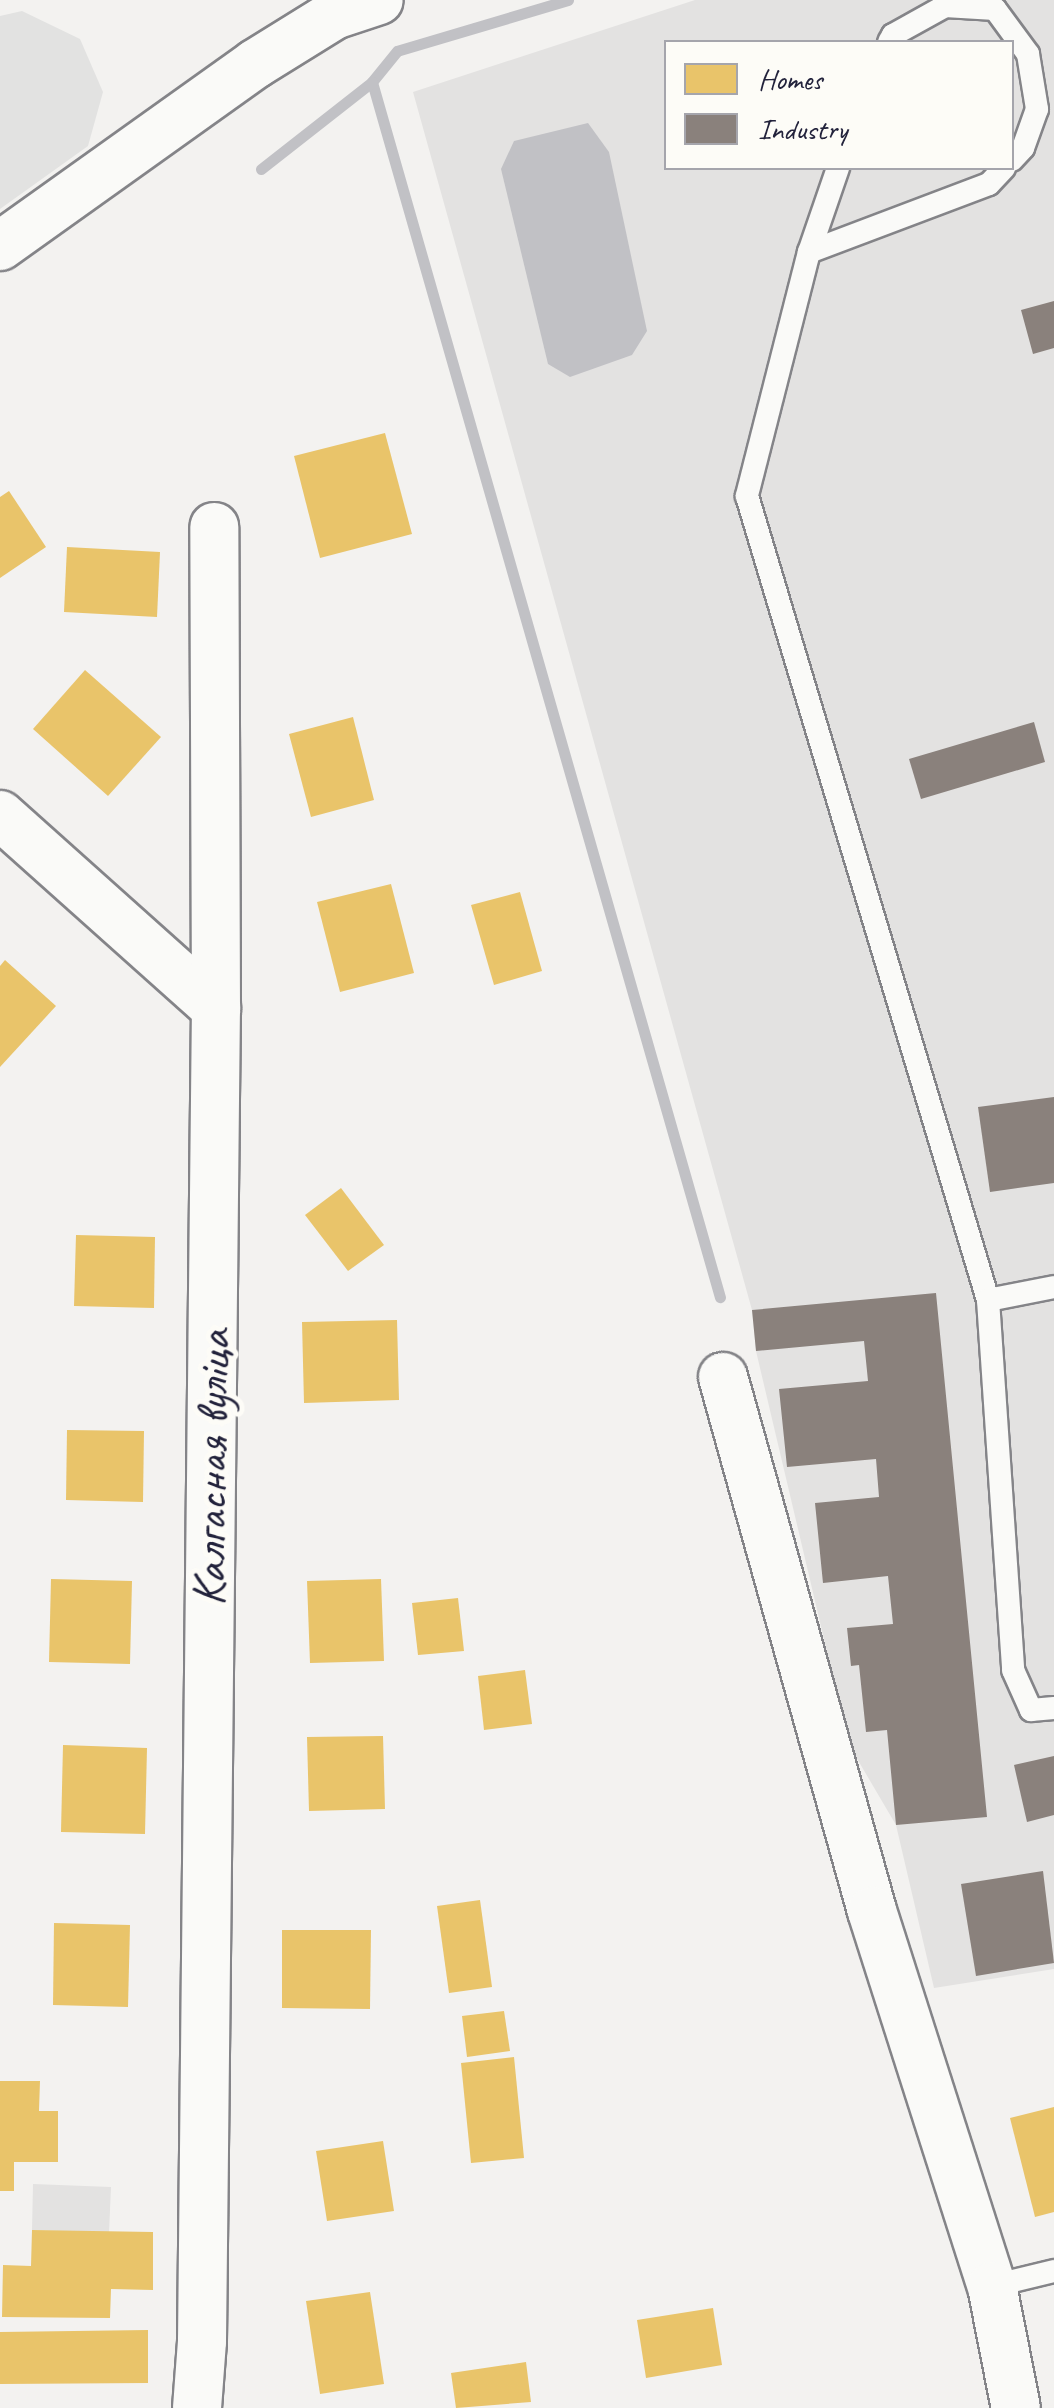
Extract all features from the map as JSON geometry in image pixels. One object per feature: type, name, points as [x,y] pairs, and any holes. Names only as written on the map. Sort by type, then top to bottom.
[{"type":"street","points":[[0,246],[254,64],[334,14],[379,0]]},
{"type":"street","name":"Калгасная вуліца","points":[[196,2408],[202,2341],[216,1008],[214,527]]},
{"type":"street","points":[[0,815],[216,1008]]},
{"type":"street","points":[[723,1377],[872,1911],[992,2286],[1016,2408]]},
{"type":"lane","points":[[890,40],[944,6],[995,9],[1028,54],[1038,109],[1014,158]]},
{"type":"lane","points":[[837,170],[809,252],[747,496],[988,1300],[1014,1670],[1031,1710],[1054,1708]]},
{"type":"lane","points":[[809,252],[989,184],[1002,170]]},
{"type":"lane","points":[[988,1300],[1054,1290]]},
{"type":"lane","points":[[992,2286],[1054,2271]]},
{"type":"shaded area","points":[[695,0],[1054,0],[1054,1969],[934,1988],[896,1825],[849,1745],[756,1351],[752,1310],[413,92]]},
{"type":"shaded area","points":[[22,11],[80,39],[103,92],[88,146],[0,209],[0,16]]},
{"type":"shaded area","points":[[588,123],[609,152],[647,331],[632,355],[570,377],[548,364],[501,169],[514,141]]},
{"type":"shaded area","points":[[33,2184],[111,2187],[109,2233],[32,2230]]},
{"type":"building: Homes","points":[[385,433],[412,534],[320,558],[294,456]]},
{"type":"building: Homes","points":[[9,491],[46,547],[0,578],[0,497]]},
{"type":"building: Homes","points":[[67,547],[160,552],[157,617],[64,612]]},
{"type":"building: Homes","points":[[85,670],[161,737],[108,796],[33,729]]},
{"type":"building: Homes","points":[[353,717],[374,800],[311,817],[289,734]]},
{"type":"building: Homes","points":[[391,884],[414,973],[340,992],[317,902]]},
{"type":"building: Homes","points":[[520,892],[542,971],[494,985],[471,905]]},
{"type":"building: Homes","points":[[5,960],[56,1006],[0,1067],[0,966]]},
{"type":"building: Homes","points":[[341,1188],[384,1245],[348,1271],[305,1215]]},
{"type":"building: Homes","points":[[76,1235],[155,1237],[154,1308],[74,1306]]},
{"type":"building: Homes","points":[[397,1320],[399,1400],[304,1403],[302,1322]]},
{"type":"building: Homes","points":[[67,1430],[144,1431],[143,1502],[66,1500]]},
{"type":"building: Homes","points":[[51,1579],[132,1581],[130,1664],[49,1662]]},
{"type":"building: Homes","points":[[381,1579],[384,1661],[310,1663],[307,1581]]},
{"type":"building: Homes","points":[[458,1598],[464,1651],[418,1655],[412,1603]]},
{"type":"building: Homes","points":[[525,1670],[532,1724],[484,1730],[478,1676]]},
{"type":"building: Homes","points":[[383,1736],[385,1809],[309,1811],[307,1737]]},
{"type":"building: Homes","points":[[63,1745],[147,1748],[145,1834],[61,1832]]},
{"type":"building: Homes","points":[[480,1900],[492,1987],[449,1993],[437,1906]]},
{"type":"building: Homes","points":[[54,1923],[130,1925],[128,2007],[53,2005]]},
{"type":"building: Homes","points":[[282,1930],[371,1930],[370,2009],[282,2008]]},
{"type":"building: Homes","points":[[504,2011],[510,2051],[467,2057],[462,2016]]},
{"type":"building: Homes","points":[[514,2057],[524,2158],[471,2163],[461,2063]]},
{"type":"building: Homes","points":[[0,2081],[40,2081],[39,2111],[58,2111],[58,2162],[14,2162],[14,2191],[0,2191]]},
{"type":"building: Homes","points":[[1054,2107],[1054,2212],[1035,2217],[1010,2118]]},
{"type":"building: Homes","points":[[383,2141],[394,2211],[327,2221],[316,2151]]},
{"type":"building: Homes","points":[[32,2230],[153,2232],[153,2290],[111,2289],[110,2318],[2,2317],[3,2265],[31,2266]]},
{"type":"building: Homes","points":[[370,2292],[384,2384],[320,2394],[306,2301]]},
{"type":"building: Homes","points":[[713,2308],[722,2365],[646,2378],[637,2320]]},
{"type":"building: Homes","points":[[148,2330],[148,2383],[0,2384],[0,2332]]},
{"type":"building: Homes","points":[[526,2362],[531,2402],[456,2408],[451,2373]]},
{"type":"building: Industry","points":[[1054,301],[1054,348],[1033,354],[1021,310]]},
{"type":"building: Industry","points":[[1034,722],[1045,762],[921,799],[909,759]]},
{"type":"building: Industry","points":[[1054,1097],[1054,1183],[990,1192],[978,1107]]},
{"type":"building: Industry","points":[[936,1293],[987,1817],[896,1825],[887,1730],[866,1732],[859,1665],[851,1666],[847,1628],[893,1624],[888,1576],[823,1583],[815,1503],[879,1497],[876,1459],[787,1467],[779,1389],[868,1381],[864,1341],[756,1351],[752,1310]]},
{"type":"building: Industry","points":[[1054,1756],[1054,1815],[1027,1822],[1014,1765]]},
{"type":"building: Industry","points":[[1043,1871],[1054,1963],[976,1976],[961,1884]]},
{"type":"waterway","points":[[568,0],[397,51],[372,82],[720,1297]]},
{"type":"waterway","points":[[261,169],[372,82]]}]
